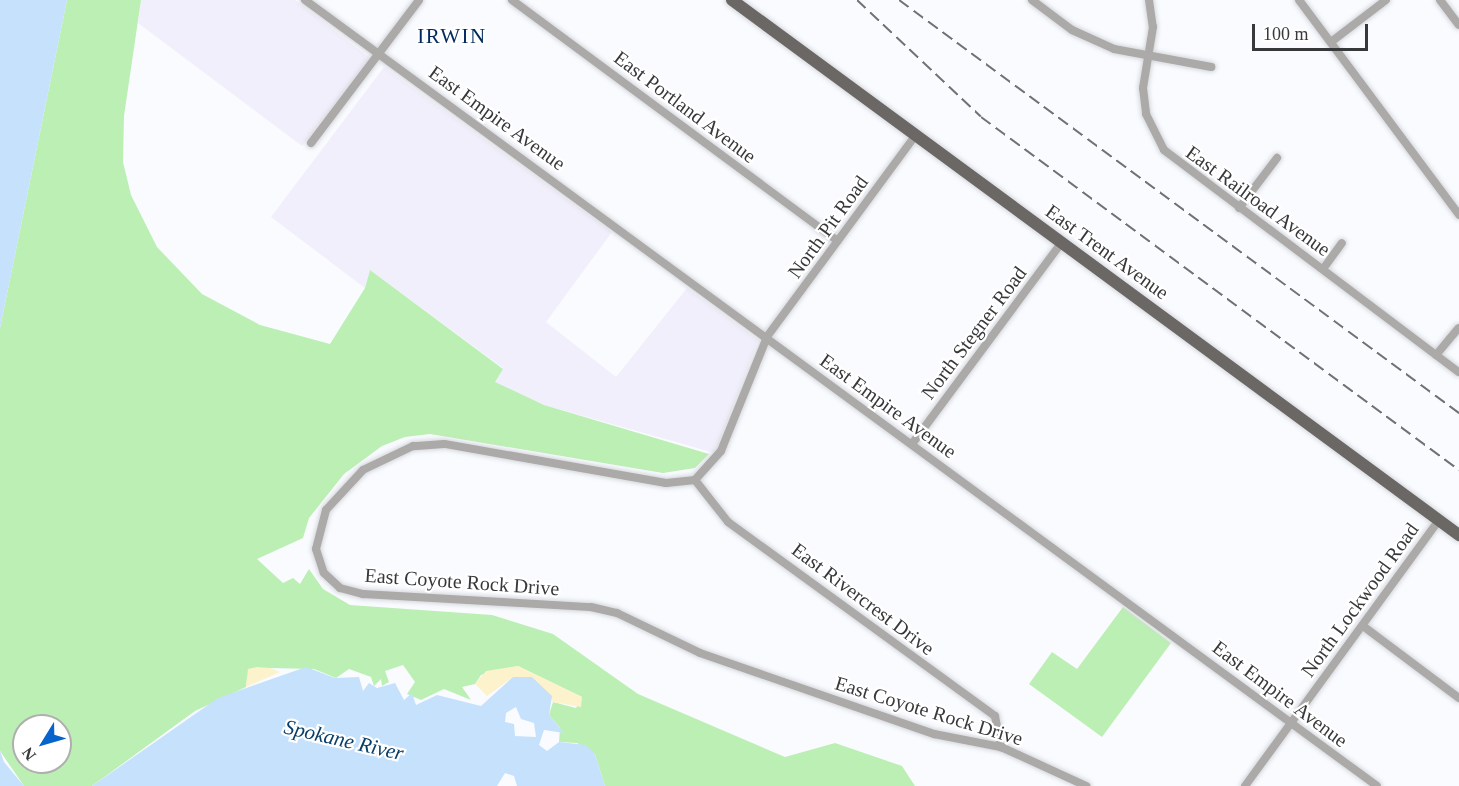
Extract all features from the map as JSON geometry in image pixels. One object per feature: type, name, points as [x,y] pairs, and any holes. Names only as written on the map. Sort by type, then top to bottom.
[{"type":"main road","name":"East Trent Avenue","points":[[732,0],[1459,535]]},
{"type":"street","name":"East Empire Avenue","points":[[305,0],[1377,786]]},
{"type":"street","points":[[311,143],[419,0]]},
{"type":"street","name":"East Portland Avenue","points":[[512,0],[838,241]]},
{"type":"street","points":[[1032,0],[1086,39],[1149,56],[1211,67]]},
{"type":"street","name":"East Railroad Avenue","points":[[1149,0],[1153,27],[1143,88],[1153,133],[1177,164],[1323,269],[1459,372]]},
{"type":"street","points":[[1299,0],[1459,215]]},
{"type":"street","points":[[1331,42],[1386,0]]},
{"type":"street","points":[[1440,0],[1459,25]]},
{"type":"street","name":"North Pit Road","points":[[767,337],[915,136]]},
{"type":"street","points":[[1239,208],[1277,158]]},
{"type":"street","name":"North Stegner Road","points":[[912,444],[1062,242]]},
{"type":"street","points":[[1323,269],[1342,243]]},
{"type":"street","points":[[1436,355],[1459,328]]},
{"type":"street","points":[[695,480],[721,451],[767,337]]},
{"type":"street","name":"East Coyote Rock Drive","points":[[695,480],[666,483],[444,444],[413,446],[386,456],[356,478],[326,510],[316,549],[324,573],[340,588],[363,594],[591,607],[700,653],[934,734],[1001,747],[1086,786]]},
{"type":"street","name":"East Rivercrest Drive","points":[[695,480],[728,522],[995,716],[1001,747]]},
{"type":"street","name":"North Lockwood Road","points":[[1245,786],[1439,520]]},
{"type":"street","points":[[1363,626],[1459,698]]},
{"type":"shaded area","points":[[141,0],[295,0],[370,58],[302,146],[138,23]]},
{"type":"shaded area","points":[[384,67],[612,232],[546,322],[616,377],[687,288],[758,340],[715,453],[544,405],[494,382],[503,368],[370,270],[365,288],[271,217]]},
{"type":"green space","points":[[67,0],[141,0],[124,116],[123,162],[131,195],[157,247],[202,294],[260,325],[330,344],[365,288],[370,270],[503,369],[495,382],[544,405],[709,454],[695,468],[663,473],[430,434],[405,437],[382,446],[344,474],[309,518],[303,538],[257,559],[283,583],[293,578],[300,584],[309,569],[323,589],[350,605],[492,615],[553,634],[638,694],[785,757],[835,743],[902,766],[915,786],[605,786],[595,754],[577,743],[559,742],[560,728],[549,715],[553,702],[576,708],[582,697],[518,666],[481,675],[475,684],[462,687],[471,700],[444,689],[421,700],[407,694],[415,682],[403,665],[385,671],[389,682],[382,686],[381,679],[374,686],[371,677],[349,669],[336,678],[314,669],[270,668],[247,679],[246,687],[195,711],[92,786],[24,786],[16,774],[72,774],[72,714],[12,714],[12,768],[0,751],[0,328]]},
{"type":"green space","points":[[1123,607],[1171,643],[1102,737],[1029,684],[1052,652],[1077,669]]},
{"type":"sand","points":[[518,666],[582,697],[581,707],[553,702],[532,677],[513,677],[487,696],[475,684],[486,671]]},
{"type":"sand","points":[[257,667],[280,672],[246,687],[248,669]]},
{"type":"water","points":[[0,0],[67,0],[0,328]]},
{"type":"water","name":"Spokane River","points":[[306,667],[335,678],[359,677],[363,691],[369,683],[377,688],[395,683],[404,700],[412,693],[416,705],[437,695],[481,706],[513,677],[532,677],[552,696],[549,715],[564,733],[544,730],[539,745],[547,751],[559,742],[586,745],[595,754],[605,786],[517,786],[514,776],[505,773],[497,786],[92,786],[218,698]],"holes":[[[516,707],[521,719],[534,723],[536,737],[515,736],[514,724],[505,722],[506,713]]]},
{"type":"water","points":[[0,751],[12,774],[24,786],[0,786]]},
{"type":"railway","points":[[857,0],[981,117],[1459,470]]},
{"type":"railway","points":[[899,0],[1459,413]]},
{"type":"district","name":"IRWIN","points":[[452,36]]}]
